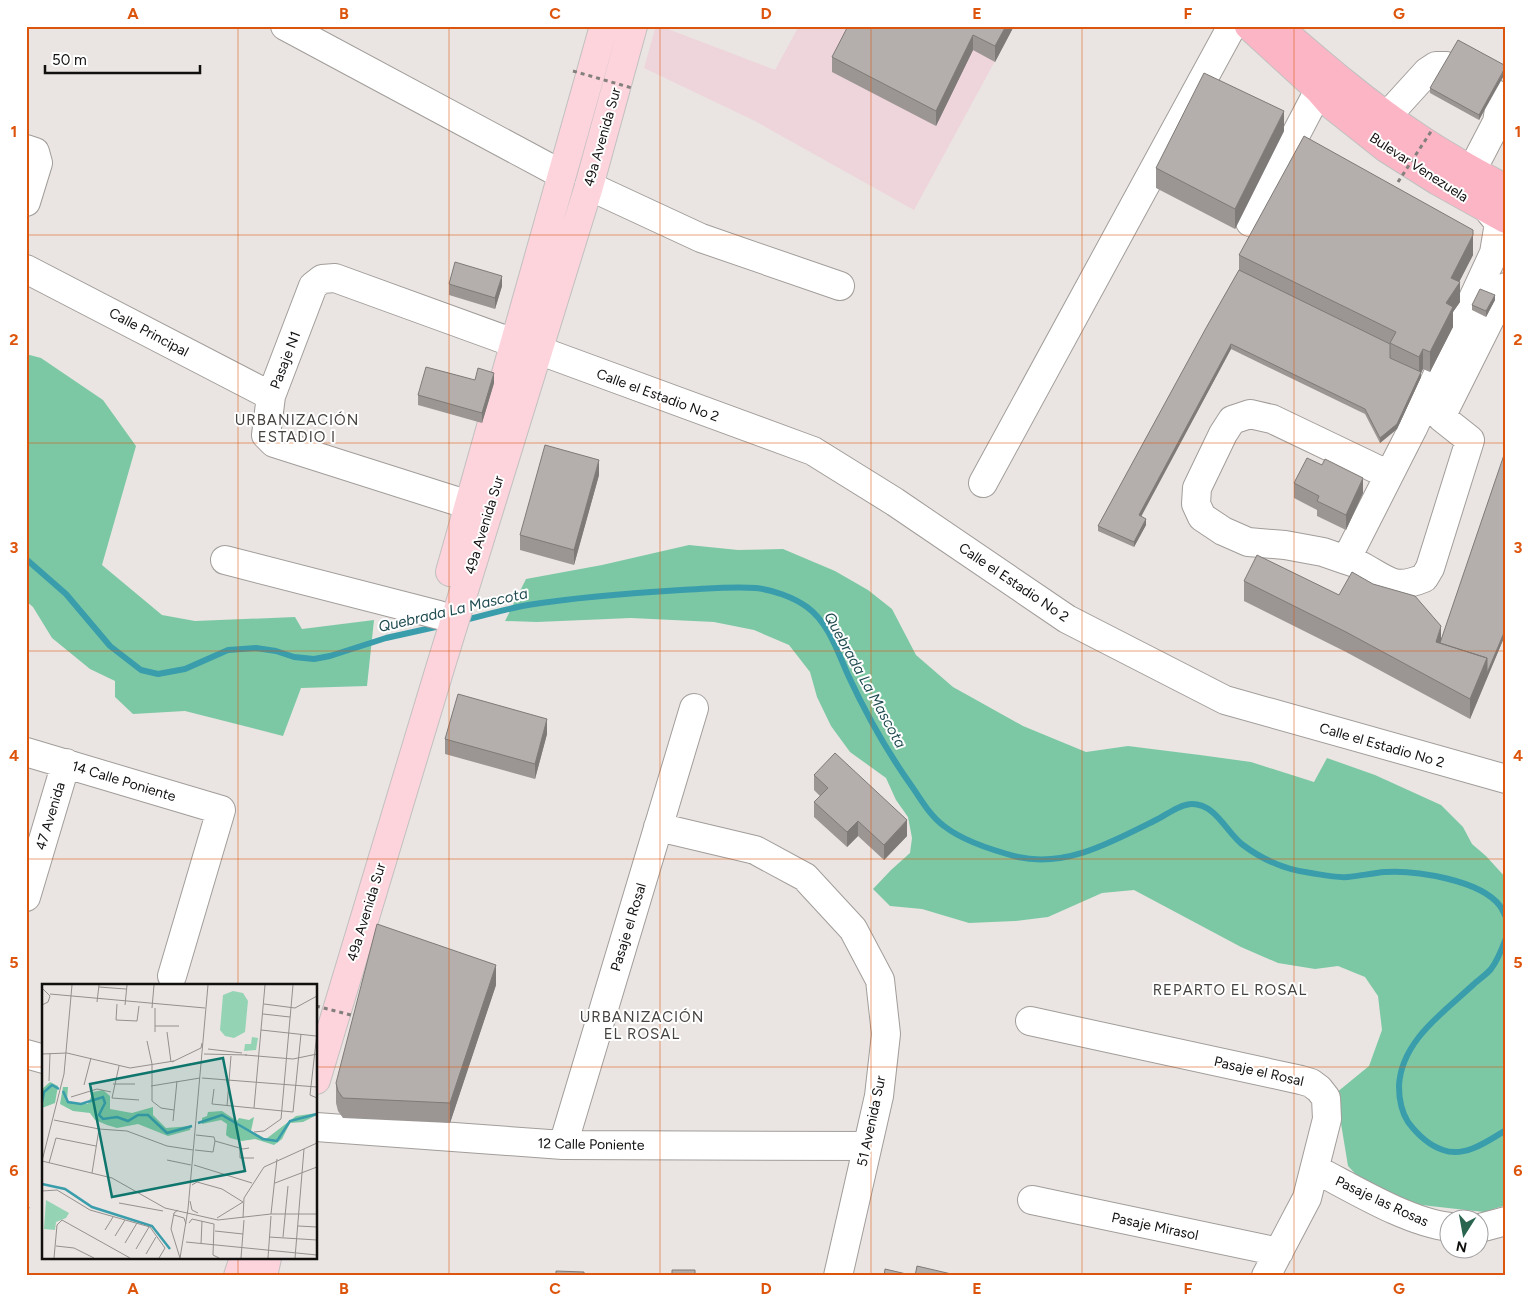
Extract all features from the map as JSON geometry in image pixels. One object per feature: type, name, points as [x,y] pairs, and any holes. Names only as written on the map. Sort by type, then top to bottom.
[{"type":"highway","name":"Bulevar Venezuela","points":[[1249,26],[1319,90],[1333,106],[1386,148],[1428,176],[1498,216]]},
{"type":"highway","name":"Bulevar Venezuela","points":[[1277,26],[1341,81],[1386,116],[1418,138],[1506,189]]},
{"type":"main road","name":"49a Avenida Sur","points":[[445,614],[526,347],[561,174],[604,26]]},
{"type":"main road","name":"49a Avenida Sur","points":[[318,1073],[432,667],[469,505],[526,347],[588,186],[633,26]]},
{"type":"main road","name":"49a Avenida Sur","points":[[318,1010],[432,667]]},
{"type":"main road","points":[[238,1276],[243,1260]]},
{"type":"main road","points":[[262,1276],[266,1260]]},
{"type":"street","points":[[285,26],[314,33],[561,174]]},
{"type":"street","points":[[983,484],[1232,26]]},
{"type":"street","points":[[1386,116],[1427,72],[1436,66],[1446,66]]},
{"type":"street","points":[[1250,222],[1319,90]]},
{"type":"street","points":[[1472,170],[1497,122],[1499,110],[1494,93]]},
{"type":"street","points":[[26,149],[35,152],[38,163],[26,202]]},
{"type":"street","points":[[588,186],[701,238],[840,286]]},
{"type":"street","points":[[1346,560],[1413,428],[1494,253],[1499,223],[1498,216]]},
{"type":"street","name":"Calle Principal","points":[[26,269],[272,396]]},
{"type":"street","name":"Pasaje N1","points":[[469,505],[274,443],[266,435],[272,396],[313,286],[322,279],[335,278],[526,347]]},
{"type":"street","points":[[1389,475],[1272,419],[1250,414],[1232,420],[1223,434],[1197,488],[1196,504],[1202,517],[1223,531],[1248,542],[1285,545],[1323,552],[1364,567],[1378,577],[1397,584],[1411,584],[1424,578],[1430,568],[1470,440],[1441,417],[1506,287]]},
{"type":"street","name":"Calle el Estadio No 2","points":[[526,347],[813,451],[895,502],[1067,619],[1225,700],[1506,779]]},
{"type":"street","points":[[225,560],[445,614]]},
{"type":"street","name":"Pasaje el Rosal","points":[[563,1146],[694,708]]},
{"type":"street","name":"14 Calle Poniente","points":[[26,752],[221,810],[172,976]]},
{"type":"street","name":"47 Avenida","points":[[26,897],[66,763]]},
{"type":"street","name":"51 Avenida Sur","points":[[658,827],[755,850],[806,877],[853,929],[880,980],[886,1034],[879,1096],[838,1276]]},
{"type":"street","name":"Pasaje el Rosal","points":[[1030,1021],[1311,1083],[1319,1089],[1326,1098],[1327,1119],[1315,1169],[1304,1205],[1273,1264]]},
{"type":"street","points":[[26,1054],[42,1058]]},
{"type":"street","name":"12 Calle Poniente","points":[[318,1127],[563,1146],[867,1146]]},
{"type":"street","name":"Pasaje las Rosas","points":[[1315,1169],[1396,1210],[1440,1226]]},
{"type":"street","name":"Pasaje Mirasol","points":[[1032,1200],[1273,1264]]},
{"type":"street","points":[[1490,1225],[1506,1221]]},
{"type":"path","points":[[573,71],[632,88]]},
{"type":"path","points":[[1398,182],[1432,130]]},
{"type":"path","points":[[318,1007],[355,1016]]},
{"type":"shaded area","points":[[656,26],[775,70],[799,26],[1014,26],[914,210],[755,121],[644,68]]},
{"type":"green space","points":[[26,354],[41,358],[103,400],[136,446],[102,565],[162,615],[195,621],[295,617],[302,629],[374,620],[367,686],[301,688],[283,736],[185,711],[133,714],[115,697],[115,681],[90,669],[52,638],[33,607],[26,601]]},
{"type":"green space","points":[[689,545],[738,550],[783,549],[835,571],[868,590],[892,609],[916,655],[953,687],[1023,726],[1086,752],[1128,746],[1200,755],[1251,762],[1314,782],[1327,758],[1375,775],[1441,805],[1463,827],[1472,844],[1506,878],[1506,1205],[1490,1210],[1466,1210],[1401,1202],[1365,1184],[1348,1166],[1336,1093],[1369,1066],[1382,1030],[1378,996],[1365,977],[1338,966],[1315,969],[1278,963],[1241,947],[1134,890],[1102,893],[1048,917],[1015,921],[969,923],[922,909],[890,906],[873,889],[910,853],[912,838],[908,817],[896,800],[886,778],[850,752],[831,726],[817,697],[810,672],[789,645],[754,630],[714,622],[631,618],[537,622],[505,621],[526,579],[602,565]]},
{"type":"building","points":[[848,26],[1006,26],[995,46],[973,35],[936,111],[832,57]]},
{"type":"building","points":[[1458,40],[1506,66],[1479,115],[1430,88]]},
{"type":"building","points":[[1204,73],[1284,111],[1235,209],[1156,168]]},
{"type":"building","points":[[1304,136],[1473,230],[1473,235],[1451,278],[1460,282],[1446,303],[1453,307],[1430,352],[1423,349],[1419,357],[1390,343],[1396,332],[1239,255]]},
{"type":"building","points":[[455,262],[502,276],[495,298],[449,284]]},
{"type":"building","points":[[1239,270],[1390,344],[1390,358],[1421,372],[1397,424],[1380,438],[1365,409],[1231,344],[1139,515],[1146,519],[1134,542],[1098,526],[1206,328]]},
{"type":"building","points":[[1480,289],[1495,295],[1486,311],[1472,305]]},
{"type":"building","points":[[426,367],[475,380],[478,368],[494,373],[482,413],[418,395]]},
{"type":"building","points":[[545,445],[599,460],[574,550],[520,535]]},
{"type":"building","points":[[1506,449],[1506,628],[1487,673],[1487,658],[1440,643]]},
{"type":"building","points":[[1307,458],[1322,465],[1325,459],[1363,478],[1346,515],[1317,501],[1319,496],[1294,483]]},
{"type":"building","points":[[1257,555],[1339,595],[1352,572],[1373,584],[1415,596],[1441,626],[1436,642],[1487,658],[1470,699],[1346,632],[1244,581]]},
{"type":"building","points":[[458,694],[547,719],[535,764],[445,739]]},
{"type":"building","points":[[835,753],[907,820],[884,845],[858,821],[847,832],[814,802],[828,788],[814,775]]},
{"type":"building","points":[[377,924],[496,965],[450,1103],[343,1098],[338,1091],[336,1083]]},
{"type":"building","points":[[26,1206],[29,1207],[26,1220]]},
{"type":"building","points":[[917,1266],[960,1276],[915,1276]]},
{"type":"building","points":[[885,1269],[915,1276],[884,1276]]},
{"type":"building","points":[[672,1270],[695,1270],[695,1276],[672,1276]]},
{"type":"building","points":[[556,1271],[584,1272],[584,1276],[556,1276]]},
{"type":"waterway","name":"Quebrada La Mascota","points":[[26,559],[66,594],[110,646],[141,670],[158,674],[185,669],[228,650],[256,648],[276,651],[294,657],[314,659],[330,656],[386,638],[440,626]]},
{"type":"waterway","name":"Quebrada La Mascota","points":[[461,621],[528,605],[604,596],[728,587],[756,588],[776,592],[801,603],[821,621],[832,639],[870,719],[927,809],[939,822],[970,841],[989,849],[1018,857],[1055,859],[1091,850],[1108,843],[1179,807],[1188,804],[1200,805],[1214,814],[1243,845],[1267,860],[1284,867],[1302,872],[1339,877],[1353,877],[1385,872],[1430,875],[1463,883],[1478,889],[1491,897],[1500,906],[1506,917]]},
{"type":"waterway","name":"Quebrada La Mascota","points":[[1506,938],[1498,958],[1491,969],[1438,1017],[1416,1041],[1407,1055],[1399,1086],[1401,1105],[1408,1122],[1423,1139],[1438,1148],[1451,1152],[1468,1150],[1506,1130]]},
{"type":"district","name":"URBANIZACIÓN ESTADIO I","points":[[297,428]]},
{"type":"district","name":"REPARTO EL ROSAL","points":[[1230,990]]},
{"type":"district","name":"URBANIZACIÓN EL ROSAL","points":[[642,1026]]}]
